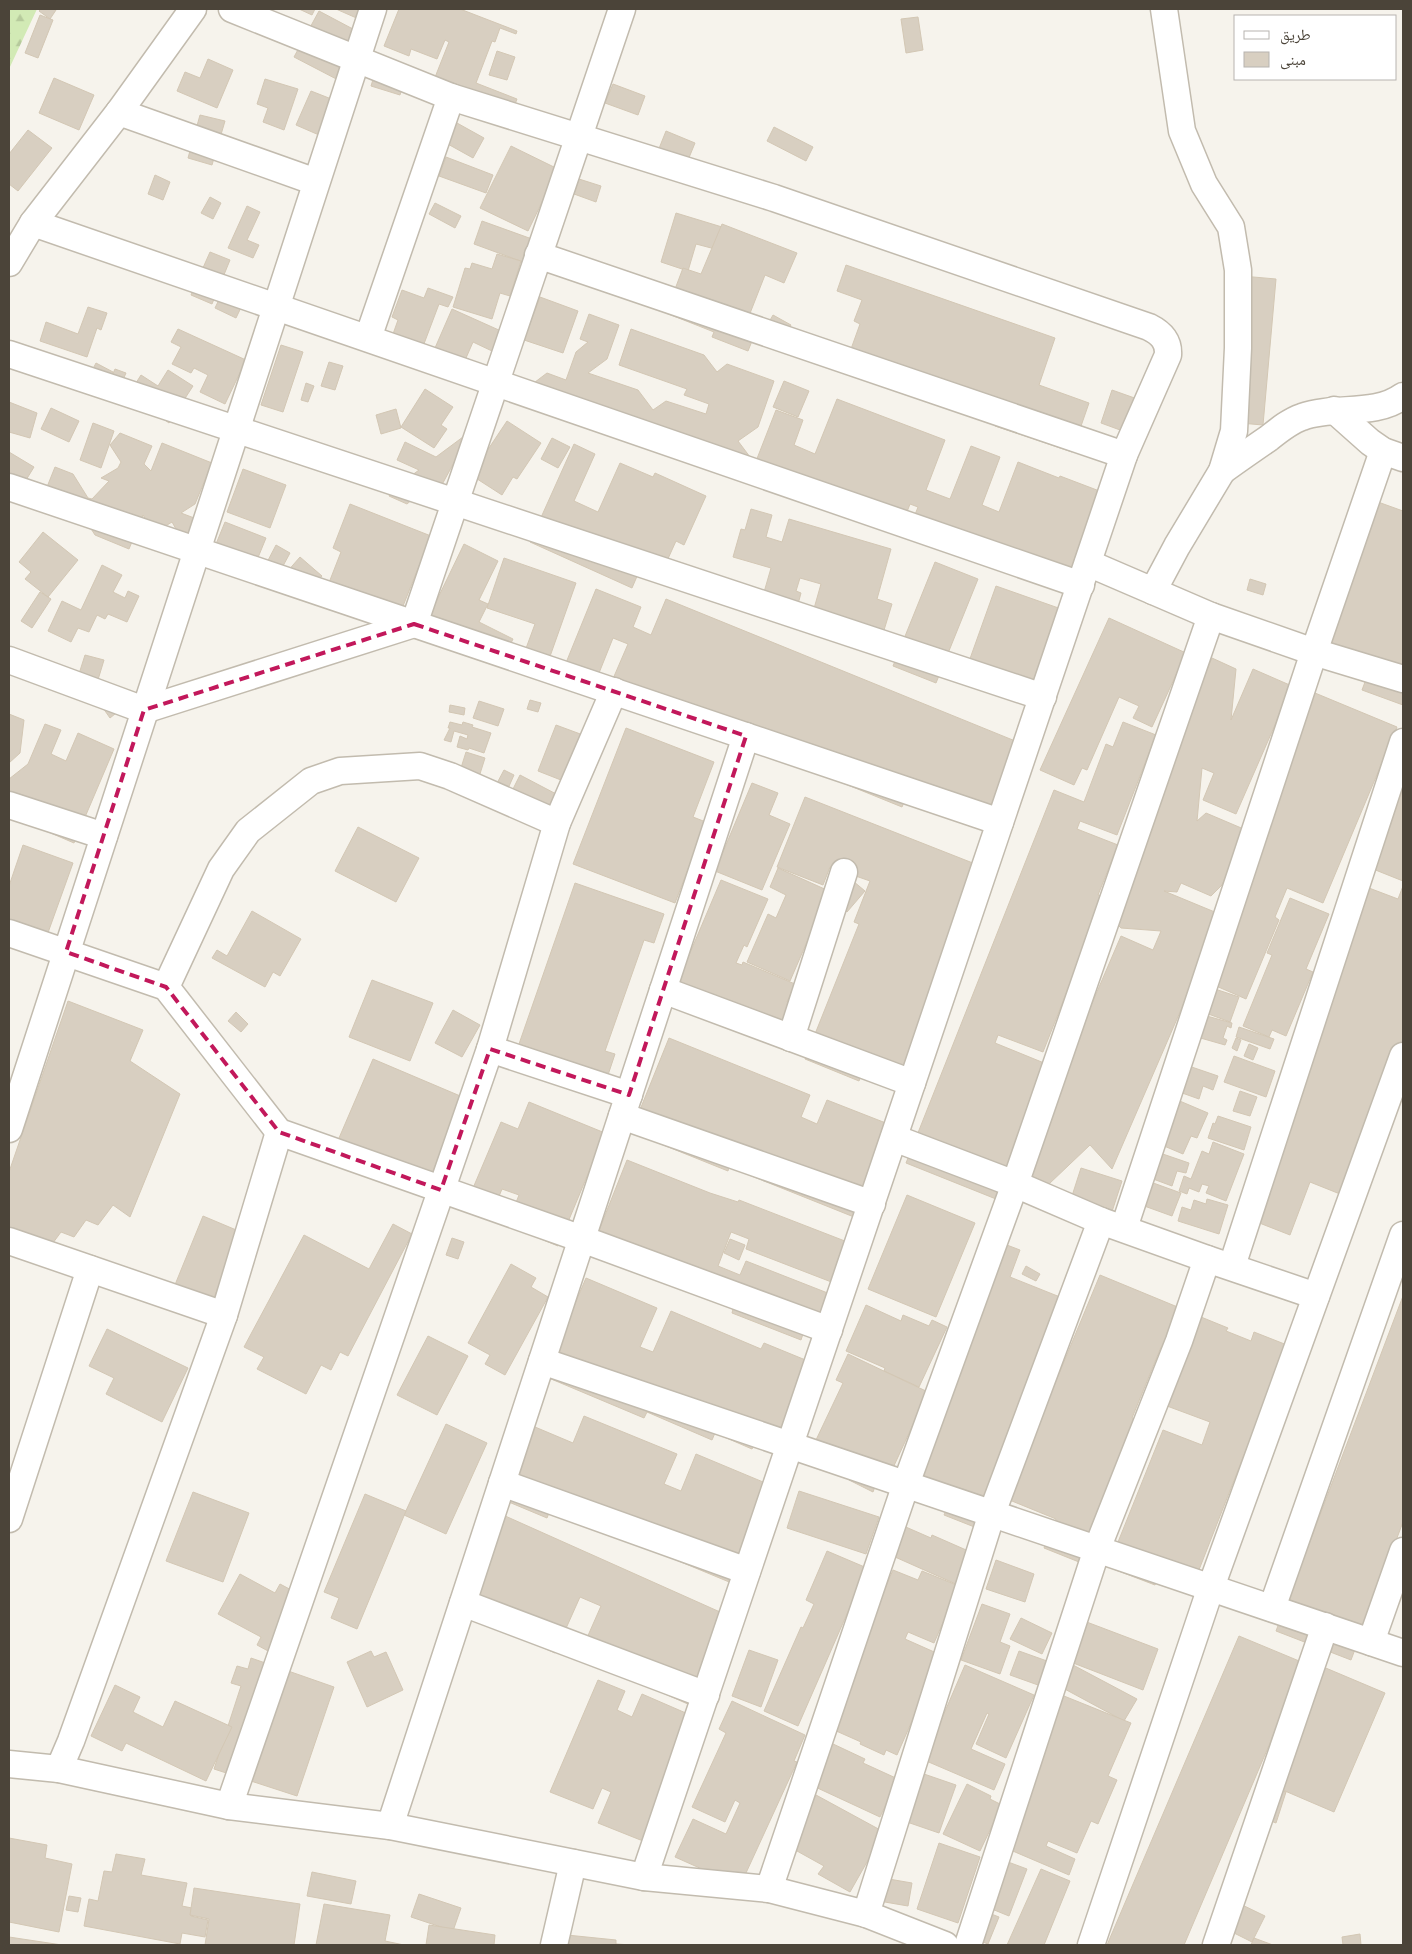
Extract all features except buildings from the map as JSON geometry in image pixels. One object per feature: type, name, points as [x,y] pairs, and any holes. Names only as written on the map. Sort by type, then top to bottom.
[{"type":"street","points":[[9,263],[33,223],[119,112],[193,9]]},
{"type":"street","points":[[232,9],[451,97],[783,202],[1149,327],[1157,331],[1169,347],[1168,355],[1124,455],[644,1877]]},
{"type":"street","points":[[11,1114],[104,836],[372,9]]},
{"type":"street","points":[[414,624],[622,9]]},
{"type":"street","points":[[1154,591],[1177,546],[1222,471],[1234,431],[1238,348],[1238,270],[1231,227],[1204,184],[1182,131],[1164,9]]},
{"type":"street","points":[[368,338],[451,97]]},
{"type":"street","points":[[119,112],[316,182]]},
{"type":"street","points":[[33,223],[495,383],[1084,574],[1154,591],[1211,616],[1314,652],[1403,680]]},
{"type":"street","points":[[538,255],[1124,455]]},
{"type":"street","points":[[9,354],[1043,696]]},
{"type":"street","points":[[1222,471],[1288,424],[1302,417],[1334,410],[1379,408],[1395,402],[1403,396]]},
{"type":"street","points":[[866,1914],[992,1513],[1113,1224],[1314,652],[1393,455],[1370,442],[1334,410]]},
{"type":"street","points":[[9,487],[1000,822]]},
{"type":"street","points":[[769,1889],[906,1484],[1015,1184],[1211,616]]},
{"type":"street","points":[[9,660],[144,710],[414,624]]},
{"type":"street","points":[[229,1806],[490,1049],[557,823],[614,691]]},
{"type":"street","points":[[390,1826],[746,736]]},
{"type":"street","points":[[1232,1266],[1403,742]]},
{"type":"street","points":[[166,987],[221,869],[248,831],[311,781],[340,771],[420,766],[450,776],[557,823]]},
{"type":"street","points":[[9,805],[104,836]]},
{"type":"street","points":[[791,1038],[844,872]]},
{"type":"street","points":[[9,933],[166,987],[279,1132],[582,1239],[829,1330]]},
{"type":"street","points":[[663,990],[912,1083]]},
{"type":"street","points":[[490,1049],[872,1204]]},
{"type":"street","points":[[1091,1945],[1211,1587],[1403,1056]]},
{"type":"street","points":[[59,1769],[78,1722],[224,1315],[279,1132]]},
{"type":"street","points":[[894,1138],[1207,1260],[1232,1266],[1316,1296]]},
{"type":"street","points":[[1272,1608],[1403,1235]]},
{"type":"street","points":[[9,1242],[224,1315]]},
{"type":"street","points":[[968,1945],[1097,1549],[1179,1341],[1207,1260]]},
{"type":"street","points":[[9,1519],[90,1269]]},
{"type":"street","points":[[542,1361],[1403,1653]]},
{"type":"street","points":[[502,1483],[747,1571]]},
{"type":"street","points":[[1371,1642],[1403,1551]]},
{"type":"street","points":[[463,1603],[706,1695]]},
{"type":"street","points":[[1216,1945],[1325,1626]]},
{"type":"street","points":[[9,1764],[59,1769],[229,1806],[390,1826],[644,1877],[769,1889],[866,1914],[945,1945]]},
{"type":"street","points":[[554,1945],[572,1863]]},
{"type":"highlighted area","points":[[414,624],[746,736],[629,1095],[490,1049],[441,1190],[279,1132],[166,987],[66,952],[144,710]]},
{"type":"green space","points":[[9,9],[37,9],[9,69]]}]
